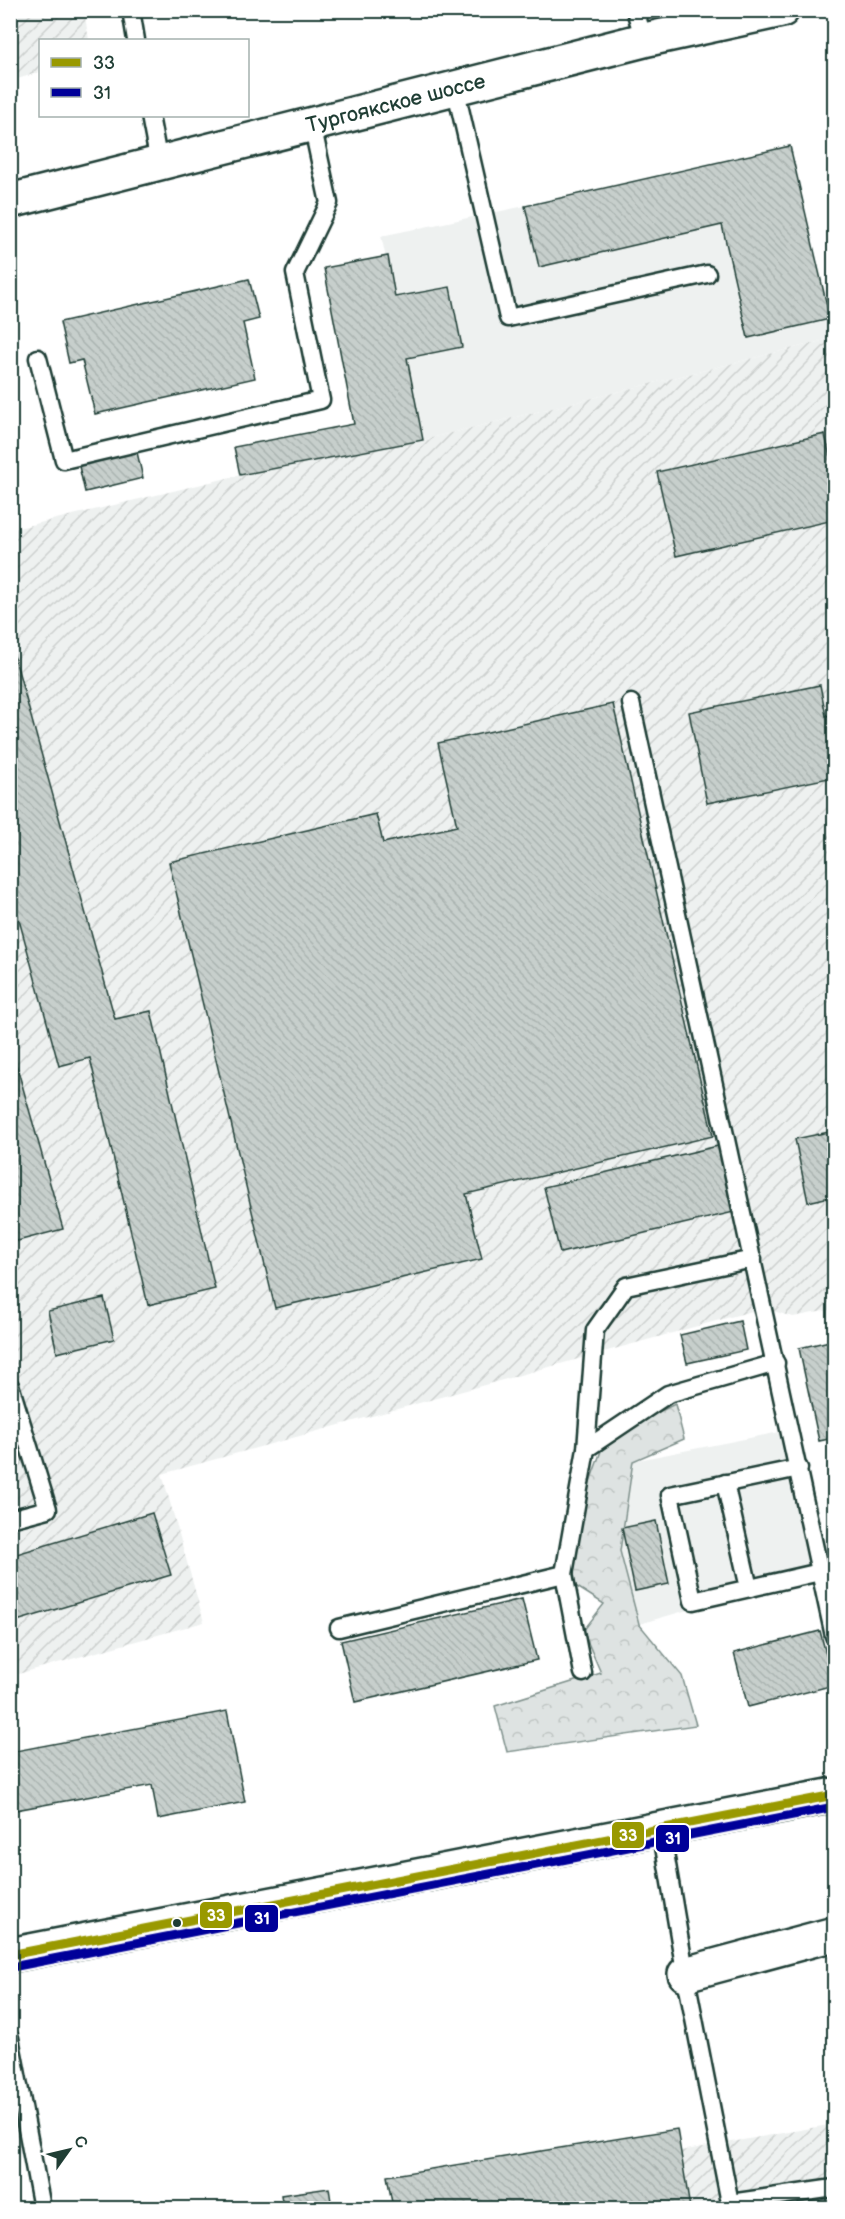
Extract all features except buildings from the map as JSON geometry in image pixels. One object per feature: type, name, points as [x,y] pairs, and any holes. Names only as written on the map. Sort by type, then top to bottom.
[{"type":"main road","name":"Тургоякское шоссе","points":[[10,201],[455,87],[639,25],[782,10]]},
{"type":"main road","points":[[10,1955],[834,1794]]},
{"type":"main road","points":[[685,1974],[834,1934]]},
{"type":"lane","points":[[131,10],[136,39]]},
{"type":"lane","points":[[455,87],[508,318],[707,274]]},
{"type":"lane","points":[[150,117],[159,163]]},
{"type":"lane","points":[[38,358],[64,460],[321,400],[295,273],[329,204],[312,124]]},
{"type":"lane","points":[[631,703],[834,1636]]},
{"type":"lane","points":[[583,1673],[564,1574],[586,1449],[595,1330],[626,1286],[753,1259]]},
{"type":"lane","points":[[586,1449],[668,1394],[776,1363]]},
{"type":"lane","points":[[10,1385],[48,1509],[10,1519]]},
{"type":"lane","points":[[799,1468],[670,1495],[693,1601],[820,1572]]},
{"type":"lane","points":[[725,1483],[749,1588]]},
{"type":"lane","points":[[339,1628],[564,1574]]},
{"type":"lane","points":[[661,1829],[685,1974],[731,2206],[834,2188]]},
{"type":"lane","points":[[10,2038],[42,2208]]},
{"type":"shaded area","points":[[11,10],[84,11],[89,39],[39,39],[39,72],[11,81]]},
{"type":"shaded area","points":[[790,146],[834,338],[423,440],[407,358],[461,347],[450,288],[395,297],[381,236]]},
{"type":"shaded area","points":[[834,338],[834,1309],[793,1317],[763,1308],[162,1474],[204,1622],[11,1676],[10,530],[240,475],[423,440]]},
{"type":"shaded area","points":[[790,1430],[820,1572],[639,1624],[620,1551],[633,1461]]},
{"type":"shaded area","points":[[834,2124],[834,2208],[358,2208]]},
{"type":"green space","points":[[675,1404],[684,1439],[633,1461],[620,1551],[639,1624],[682,1676],[696,1725],[507,1752],[495,1706],[601,1673],[583,1631],[604,1604],[574,1585],[575,1546],[587,1490],[601,1451],[636,1423]]},
{"type":"transit line","name":"33","points":[[10,1955],[834,1795]]},
{"type":"transit line","name":"31","points":[[12,1967],[834,1807]]}]
